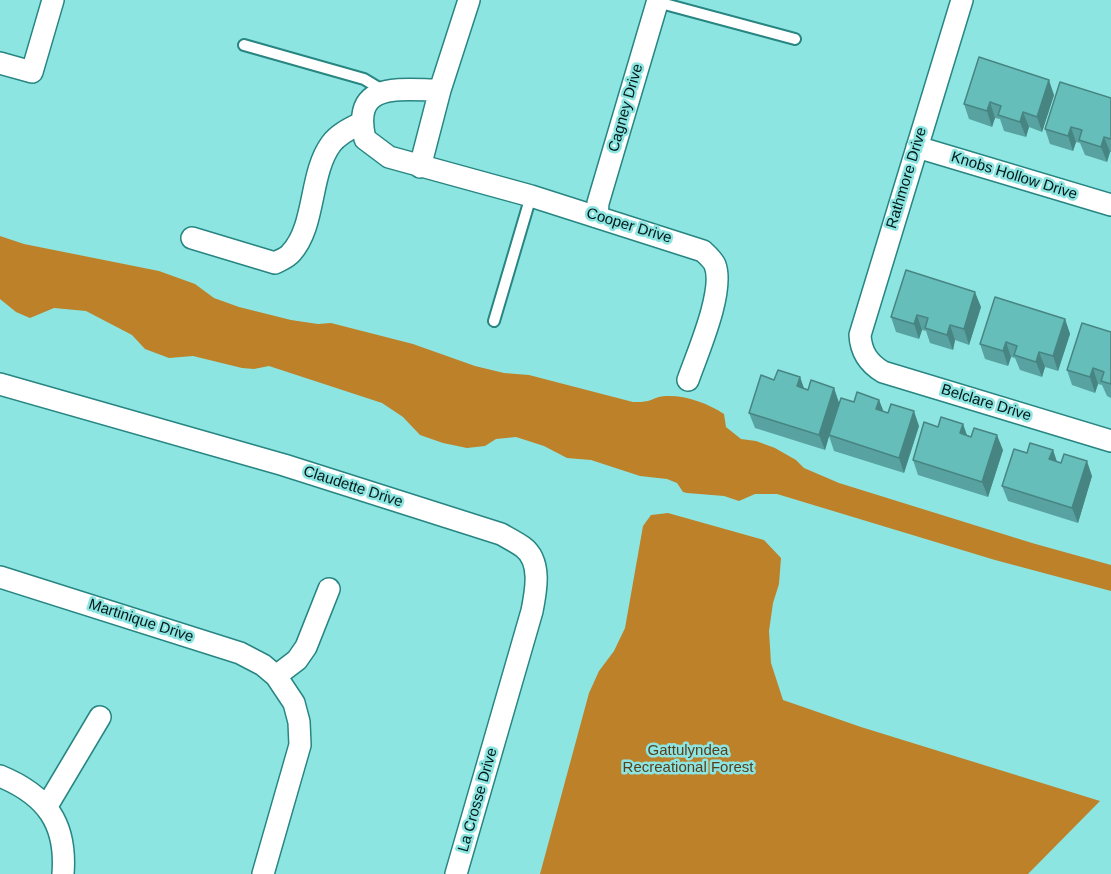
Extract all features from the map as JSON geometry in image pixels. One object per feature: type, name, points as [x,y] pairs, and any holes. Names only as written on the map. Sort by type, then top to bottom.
[{"type":"street","points":[[0,63],[32,72],[53,0]]},
{"type":"street","points":[[420,167],[440,90],[469,0]]},
{"type":"street","name":"Rathmore Drive","points":[[866,357],[861,346],[860,335],[962,0]]},
{"type":"street","name":"Cagney Drive","points":[[597,217],[598,203],[658,1]]},
{"type":"street","points":[[192,238],[275,263],[290,255],[303,231],[322,162],[331,144],[343,133],[361,123],[366,104],[384,91],[404,88],[440,90]]},
{"type":"street","name":"Cooper Drive","points":[[361,123],[365,139],[389,157],[531,196],[703,251],[715,264],[717,284],[712,312],[688,380]]},
{"type":"street","name":"Knobs Hollow Drive","points":[[917,147],[1111,205]]},
{"type":"street","name":"Belclare Drive","points":[[866,357],[873,366],[883,372],[1111,441]]},
{"type":"street","name":"Claudette Drive","points":[[0,384],[284,465],[501,534],[524,548],[533,559],[537,586],[500,725]]},
{"type":"street","name":"Martinique Drive","points":[[0,577],[240,653],[263,664],[276,676]]},
{"type":"street","points":[[262,874],[300,745],[299,722],[294,703],[276,676],[297,660],[306,647],[329,589]]},
{"type":"street","points":[[47,806],[100,717]]},
{"type":"street","name":"La Crosse Drive","points":[[456,874],[500,725]]},
{"type":"street","points":[[0,776],[33,793],[47,806],[64,844],[63,874]]},
{"type":"lane","points":[[658,1],[795,39]]},
{"type":"lane","points":[[244,45],[364,80],[384,91]]},
{"type":"lane","points":[[494,321],[531,196]]},
{"type":"green space","points":[[0,236],[24,244],[159,271],[195,284],[214,298],[239,307],[291,320],[318,324],[331,323],[413,344],[475,366],[504,373],[529,375],[633,402],[666,396],[696,400],[724,414],[726,427],[741,439],[756,441],[775,448],[796,460],[804,468],[839,483],[1111,565],[1111,591],[995,560],[777,494],[755,494],[739,501],[724,496],[687,493],[683,492],[677,483],[667,479],[640,476],[591,460],[567,458],[544,446],[516,437],[496,439],[485,446],[467,448],[443,443],[420,435],[403,417],[382,403],[269,366],[254,369],[193,356],[169,358],[145,349],[132,335],[86,311],[54,308],[30,318],[16,312],[0,299]]},
{"type":"green space","name":"Gattulyndea Recreational Forest","points":[[668,513],[764,540],[781,558],[779,584],[773,603],[769,631],[771,663],[783,700],[861,727],[1100,801],[1028,874],[540,874],[589,693],[599,671],[614,651],[625,628],[643,526],[651,515]]},
{"type":"building","points":[[979,57],[1049,80],[1037,117],[1023,112],[1020,122],[998,115],[1001,106],[990,102],[987,111],[964,104]]},
{"type":"building","points":[[1060,82],[1111,98],[1111,139],[1104,137],[1101,147],[1079,140],[1082,130],[1071,127],[1068,136],[1045,129]]},
{"type":"building","points":[[906,270],[975,292],[964,329],[950,325],[947,335],[925,328],[928,318],[917,315],[914,324],[891,317]]},
{"type":"building","points":[[995,297],[1065,319],[1053,356],[1039,352],[1036,362],[1014,355],[1017,346],[1006,342],[1003,351],[980,344]]},
{"type":"building","points":[[1082,323],[1111,332],[1111,384],[1101,381],[1104,372],[1093,368],[1090,377],[1067,370]]},
{"type":"building","points":[[778,370],[800,377],[797,386],[808,390],[811,380],[834,388],[819,435],[749,413],[761,375],[774,380]]},
{"type":"building","points":[[857,392],[879,400],[876,409],[888,413],[891,404],[914,411],[899,458],[829,435],[841,398],[854,402]]},
{"type":"building","points":[[941,417],[963,424],[960,433],[971,437],[974,428],[997,435],[982,482],[913,460],[924,422],[938,427]]},
{"type":"building","points":[[1030,443],[1053,450],[1049,459],[1061,463],[1064,454],[1087,461],[1072,508],[1002,486],[1014,449],[1027,453]]}]
